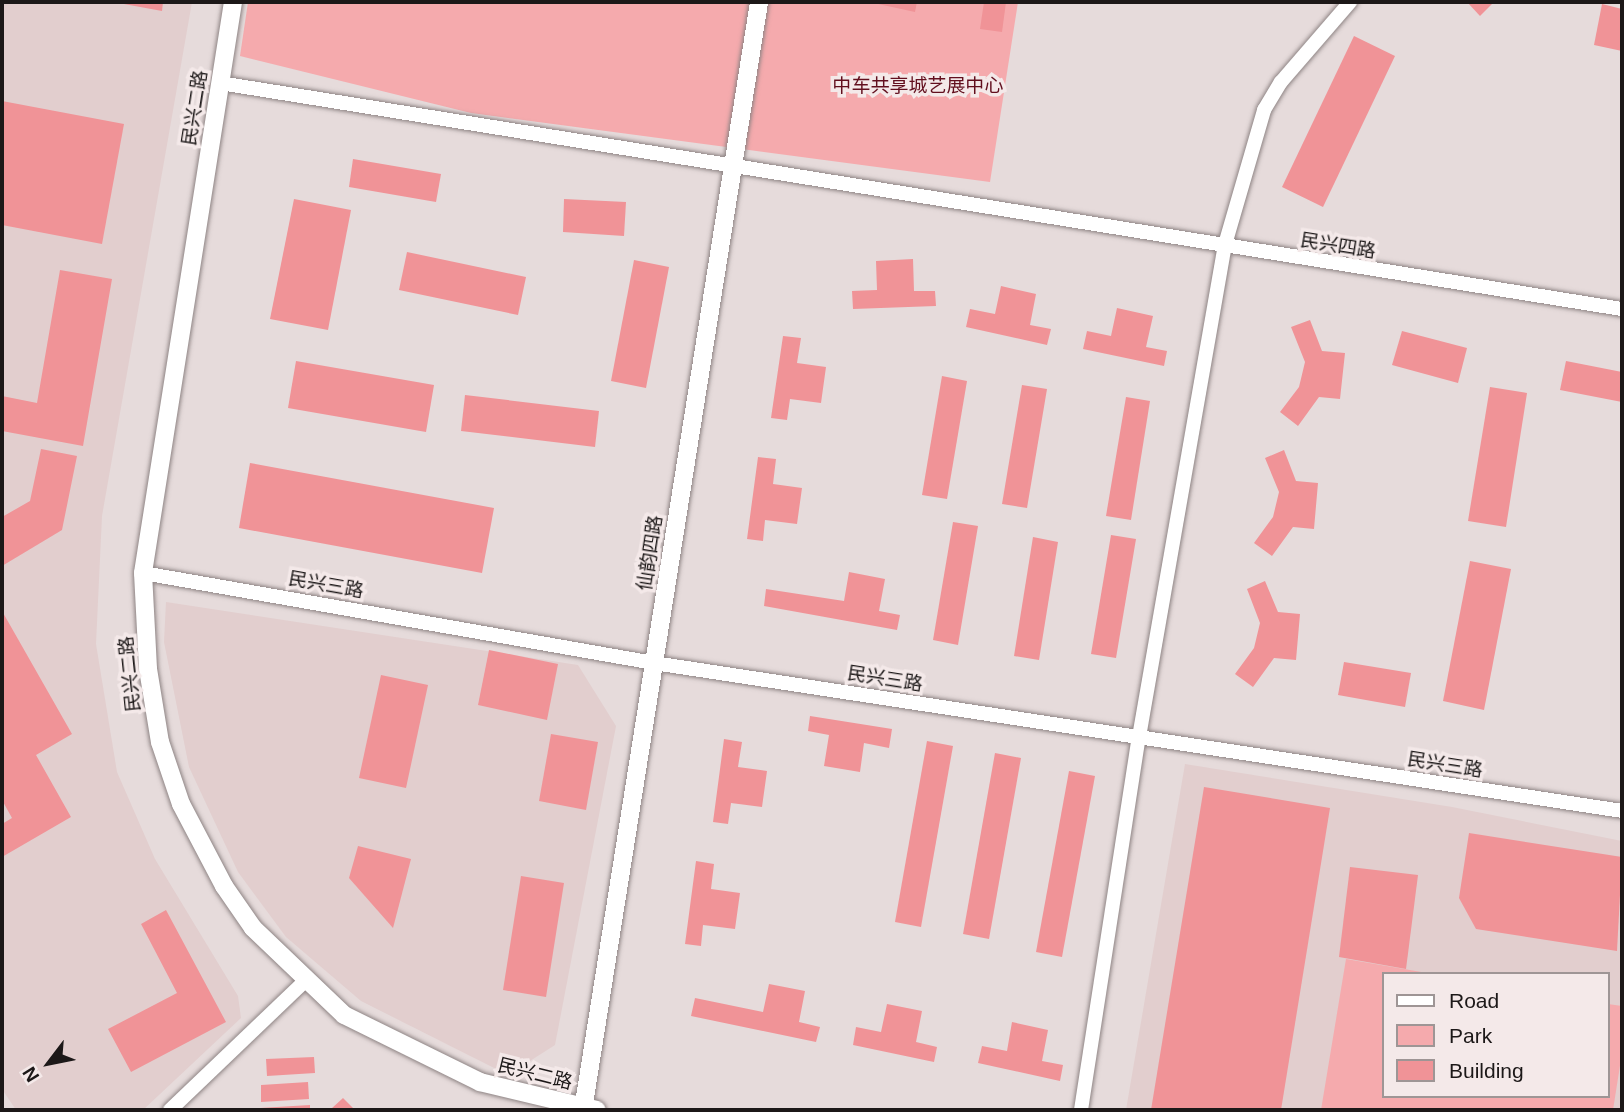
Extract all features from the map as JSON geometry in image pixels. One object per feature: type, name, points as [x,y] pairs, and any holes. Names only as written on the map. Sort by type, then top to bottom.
[{"type":"street","name":"民兴二路","points":[[233,2],[143,573],[148,669],[160,742],[181,804],[203,850],[246,917],[306,980],[344,1015],[480,1082],[588,1109]]},
{"type":"street","name":"仙韵四路","points":[[588,1109],[653,663],[735,166],[758,2]]},
{"type":"street","points":[[1081,1110],[1139,737],[1224,247],[1264,110],[1281,82],[1350,2]]},
{"type":"street","name":"民兴四路","points":[[220,83],[1048,216],[1224,247],[1622,309]]},
{"type":"street","name":"民兴三路","points":[[143,573],[653,663],[1622,811]]},
{"type":"street","points":[[170,1110],[306,980]]},
{"type":"shaded area","points":[[2,2],[192,2],[102,516],[96,644],[117,772],[155,859],[238,996],[241,1018],[143,1110],[16,1110],[2,1089]]},
{"type":"shaded area","points":[[166,602],[578,665],[616,726],[555,1045],[508,1075],[361,1001],[286,937],[238,872],[189,767],[164,642]]},
{"type":"shaded area","points":[[1185,764],[1452,807],[1622,841],[1622,1110],[1126,1110]]},
{"type":"green space","name":"中车共享城艺展中心","points":[[248,2],[1018,2],[990,182],[471,113],[240,56]]},
{"type":"green space","points":[[1346,959],[1421,972],[1382,972],[1382,1098],[1610,1098],[1610,1004],[1622,1006],[1622,1053],[1613,1110],[1321,1110]]},
{"type":"building","points":[[113,2],[163,2],[162,11]]},
{"type":"building","points":[[869,2],[917,2],[915,12]]},
{"type":"building","points":[[984,2],[1006,2],[1002,32],[980,29]]},
{"type":"building","points":[[1467,2],[1494,2],[1480,16]]},
{"type":"building","points":[[1602,4],[1622,9],[1622,51],[1594,45]]},
{"type":"building","points":[[1354,36],[1395,56],[1323,207],[1282,187]]},
{"type":"building","points":[[2,101],[124,124],[102,244],[2,225]]},
{"type":"building","points":[[353,159],[441,174],[436,202],[349,187]]},
{"type":"building","points":[[294,199],[351,210],[328,330],[270,319]]},
{"type":"building","points":[[564,199],[626,202],[624,236],[563,232]]},
{"type":"building","points":[[407,252],[526,277],[518,315],[399,290]]},
{"type":"building","points":[[913,259],[914,291],[935,291],[936,306],[853,309],[852,291],[877,290],[876,261]]},
{"type":"building","points":[[634,260],[669,267],[646,388],[611,381]]},
{"type":"building","points":[[60,270],[112,279],[83,446],[2,431],[2,396],[37,403]]},
{"type":"building","points":[[1001,286],[1036,294],[1030,325],[1051,329],[1047,345],[966,327],[970,309],[995,314]]},
{"type":"building","points":[[1117,308],[1153,316],[1146,347],[1167,351],[1164,366],[1083,349],[1087,331],[1111,336]]},
{"type":"building","points":[[1310,320],[1322,351],[1345,353],[1340,399],[1319,397],[1298,426],[1280,412],[1299,387],[1305,362],[1291,327]]},
{"type":"building","points":[[1402,331],[1467,348],[1458,383],[1392,365]]},
{"type":"building","points":[[783,336],[801,338],[797,363],[826,367],[821,403],[790,399],[787,420],[771,418]]},
{"type":"building","points":[[296,361],[434,385],[426,432],[288,408]]},
{"type":"building","points":[[1566,361],[1622,372],[1622,402],[1560,390]]},
{"type":"building","points":[[942,376],[967,381],[947,499],[922,495]]},
{"type":"building","points":[[1022,385],[1047,389],[1027,508],[1002,504]]},
{"type":"building","points":[[1490,387],[1527,393],[1506,527],[1468,521]]},
{"type":"building","points":[[465,395],[599,411],[595,447],[461,431]]},
{"type":"building","points":[[1126,397],[1150,401],[1131,520],[1106,516]]},
{"type":"building","points":[[41,449],[77,456],[62,530],[2,566],[2,517],[30,501]]},
{"type":"building","points":[[1284,450],[1296,481],[1318,483],[1314,529],[1293,527],[1272,556],[1254,543],[1273,517],[1279,492],[1265,458]]},
{"type":"building","points":[[758,457],[776,459],[773,484],[802,488],[797,524],[765,520],[763,541],[747,539]]},
{"type":"building","points":[[250,463],[494,508],[482,573],[239,528]]},
{"type":"building","points":[[953,522],[978,526],[958,645],[933,640]]},
{"type":"building","points":[[1111,535],[1136,539],[1116,658],[1091,654]]},
{"type":"building","points":[[1033,537],[1058,542],[1039,660],[1014,656]]},
{"type":"building","points":[[1470,561],[1511,569],[1484,710],[1443,701]]},
{"type":"building","points":[[849,572],[885,579],[879,611],[900,615],[897,630],[764,606],[766,589],[844,601]]},
{"type":"building","points":[[1265,581],[1278,612],[1300,614],[1296,660],[1274,658],[1253,687],[1235,674],[1254,648],[1260,623],[1247,589]]},
{"type":"building","points":[[2,611],[72,734],[36,755],[71,817],[2,857],[2,824],[12,818],[2,800]]},
{"type":"building","points":[[489,650],[558,664],[547,720],[478,705]]},
{"type":"building","points":[[1344,662],[1411,673],[1405,707],[1338,695]]},
{"type":"building","points":[[381,675],[428,685],[406,788],[359,778]]},
{"type":"building","points":[[810,716],[892,729],[889,748],[864,743],[860,772],[824,766],[829,735],[808,731]]},
{"type":"building","points":[[551,734],[598,742],[586,810],[539,801]]},
{"type":"building","points":[[724,739],[742,742],[738,767],[767,771],[762,807],[731,803],[728,824],[713,822]]},
{"type":"building","points":[[927,741],[953,746],[921,927],[895,922]]},
{"type":"building","points":[[995,753],[1021,758],[989,939],[963,934]]},
{"type":"building","points":[[1069,771],[1095,776],[1062,957],[1036,952]]},
{"type":"building","points":[[1204,787],[1330,808],[1281,1110],[1151,1110]]},
{"type":"building","points":[[1469,833],[1622,857],[1617,951],[1476,929],[1459,898]]},
{"type":"building","points":[[358,846],[411,859],[393,928],[349,878]]},
{"type":"building","points":[[696,861],[714,864],[711,889],[740,893],[735,929],[703,925],[701,946],[685,944]]},
{"type":"building","points":[[1350,867],[1418,875],[1406,969],[1339,957]]},
{"type":"building","points":[[521,876],[564,883],[546,997],[503,990]]},
{"type":"building","points":[[166,910],[226,1022],[131,1072],[108,1029],[177,993],[141,924]]},
{"type":"building","points":[[769,984],[805,991],[799,1022],[820,1027],[816,1042],[691,1016],[695,998],[763,1012]]},
{"type":"building","points":[[887,1004],[922,1011],[916,1042],[937,1047],[934,1062],[853,1045],[856,1027],[881,1032]]},
{"type":"building","points":[[1012,1022],[1048,1030],[1042,1061],[1063,1065],[1060,1081],[978,1063],[982,1046],[1007,1051]]},
{"type":"building","points":[[314,1057],[315,1073],[267,1076],[266,1059]]},
{"type":"building","points":[[308,1082],[309,1099],[261,1102],[261,1085]]},
{"type":"building","points":[[343,1098],[355,1110],[331,1109]]},
{"type":"building","points":[[310,1105],[310,1110],[260,1110],[260,1108]]}]
